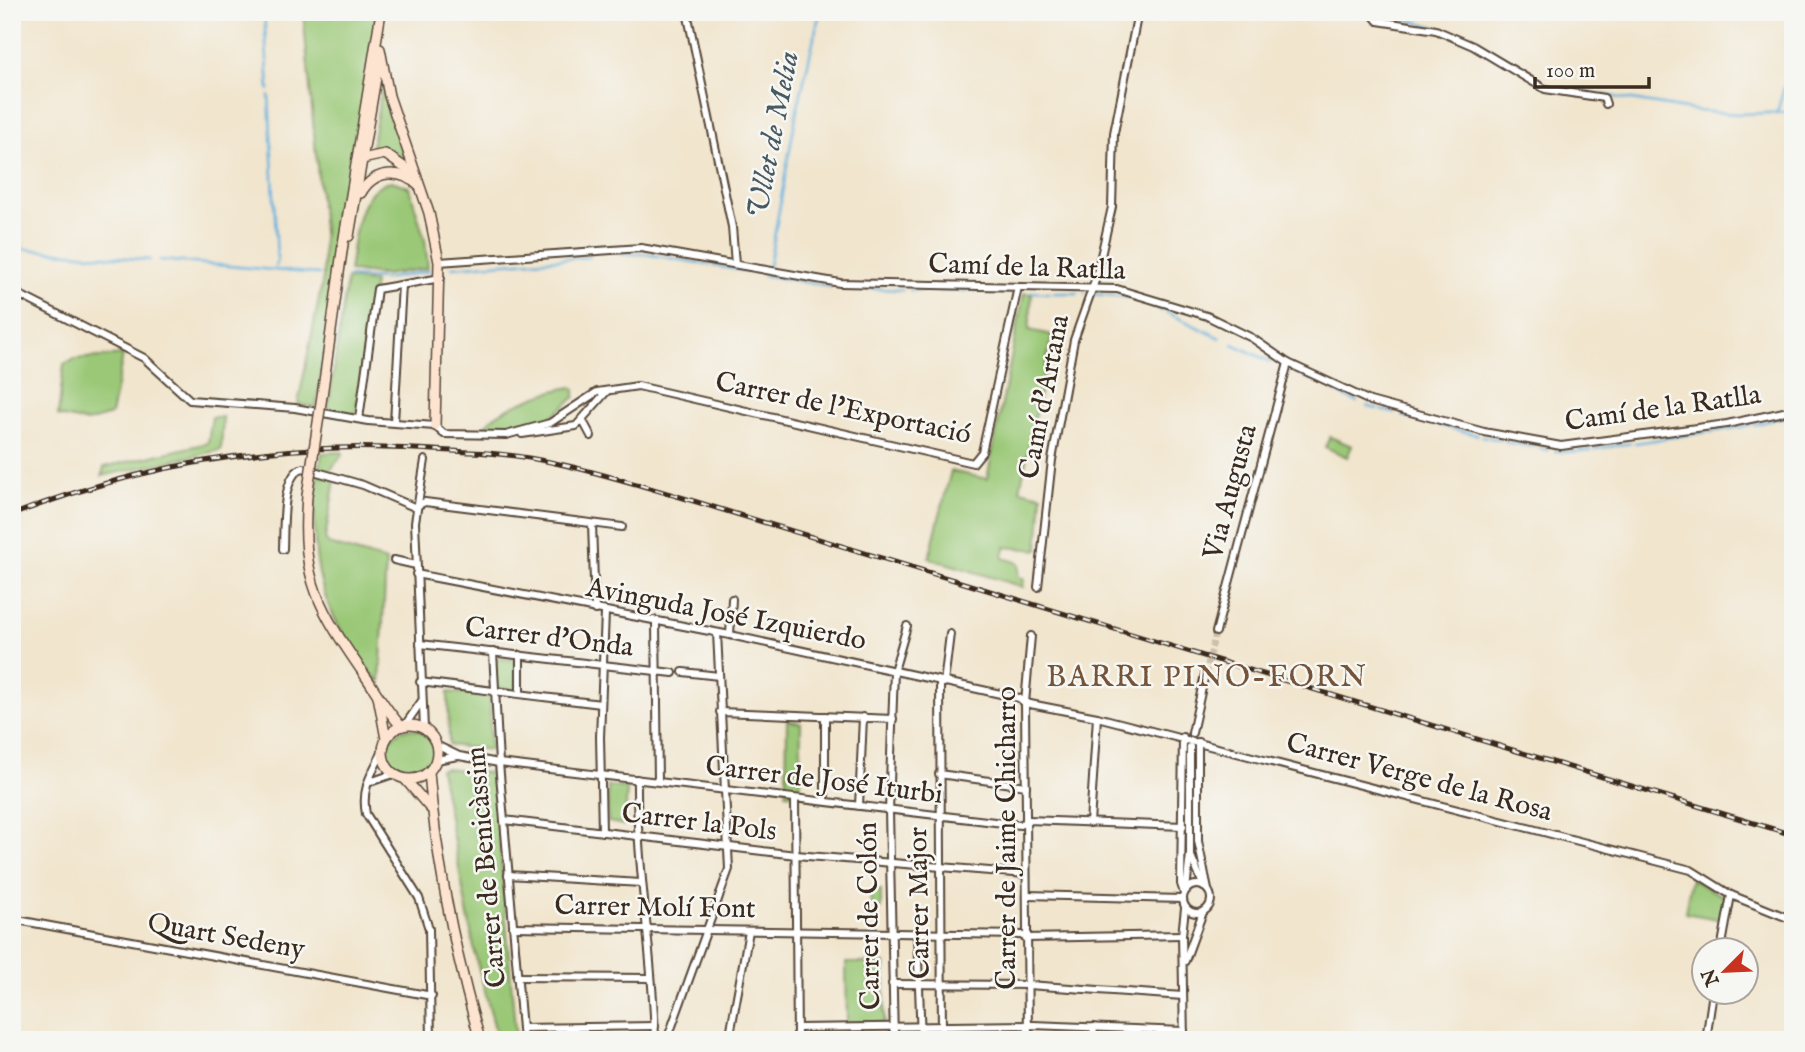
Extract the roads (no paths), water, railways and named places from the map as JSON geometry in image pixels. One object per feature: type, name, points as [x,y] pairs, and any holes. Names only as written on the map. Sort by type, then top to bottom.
[{"type":"main road","points":[[348,212],[352,206],[362,160],[380,49],[381,12]]},
{"type":"main road","points":[[381,12],[321,396],[307,496],[305,548],[314,593],[328,622],[377,694],[403,725],[424,729],[436,745],[436,760],[429,772],[432,813],[460,967],[480,1040]]},
{"type":"main road","points":[[380,49],[389,96],[419,187],[439,262],[441,278],[435,426]]},
{"type":"main road","points":[[340,264],[357,201],[368,89]]},
{"type":"main road","points":[[362,160],[379,153],[388,155],[415,175]]},
{"type":"main road","points":[[362,160],[384,173],[405,176],[419,187]]},
{"type":"main road","points":[[357,201],[368,183],[384,173]]},
{"type":"main road","points":[[377,694],[386,739],[382,753],[393,774],[405,779],[426,800],[432,813]]},
{"type":"main road","points":[[386,739],[403,725]]},
{"type":"main road","points":[[405,779],[414,779],[429,772]]},
{"type":"street","points":[[687,12],[732,227],[735,264]]},
{"type":"street","name":"Camí d'Artana","points":[[1038,587],[1052,460],[1074,341],[1096,278],[1112,207],[1114,133],[1138,12]]},
{"type":"street","points":[[1370,12],[1378,21],[1430,28],[1473,46],[1541,88],[1604,98],[1606,104]]},
{"type":"street","name":"Camí de la Ratlla","points":[[439,262],[641,248],[840,282],[1091,287],[1134,293],[1207,316],[1252,338],[1288,363],[1370,401],[1484,432],[1561,446],[1727,424],[1793,410]]},
{"type":"street","points":[[359,419],[379,288],[441,278]]},
{"type":"street","points":[[394,422],[402,285]]},
{"type":"street","name":"Carrer de l'Exportació","points":[[603,392],[638,386],[973,463],[982,453],[1018,287]]},
{"type":"street","points":[[12,290],[144,358],[190,400],[295,408],[359,419],[435,426],[444,434],[506,435],[565,429],[585,418],[603,392]]},
{"type":"street","name":"Via Augusta","points":[[1216,632],[1288,363]]},
{"type":"street","points":[[506,435],[550,423],[579,402],[603,392]]},
{"type":"street","points":[[579,402],[587,409],[585,418],[591,436]]},
{"type":"street","points":[[560,417],[565,429]]},
{"type":"street","points":[[424,729],[416,565],[417,505],[425,460]]},
{"type":"street","points":[[282,549],[288,488],[295,472],[300,468],[336,477],[417,505],[425,502],[622,527]]},
{"type":"street","points":[[592,523],[594,610]]},
{"type":"street","points":[[394,560],[416,565]]},
{"type":"street","name":"Avinguda José Izquierdo","points":[[416,574],[656,623],[730,635],[1019,698],[1025,703]]},
{"type":"street","points":[[730,635],[732,599]]},
{"type":"street","points":[[602,832],[600,775],[605,613]]},
{"type":"street","points":[[656,623],[658,781]]},
{"type":"street","name":"Carrer de Colón","points":[[894,1040],[889,811],[894,671],[907,626]]},
{"type":"street","points":[[667,1040],[729,869],[717,633]]},
{"type":"street","name":"Carrer Major","points":[[942,1040],[939,774],[942,682],[950,634]]},
{"type":"street","name":"Carrer de Jaime Chicharro","points":[[1028,1040],[1025,703],[1031,636]]},
{"type":"street","name":"Carrer d'Onda","points":[[420,644],[673,673]]},
{"type":"street","name":"Carrer de Benicàssim","points":[[493,652],[499,764],[523,1040]]},
{"type":"street","points":[[520,655],[520,694]]},
{"type":"street","points":[[683,672],[719,676]]},
{"type":"street","points":[[1192,733],[1205,674]]},
{"type":"street","points":[[420,682],[601,704]]},
{"type":"street","points":[[403,725],[421,702]]},
{"type":"street","name":"Carrer Verge de la Rosa","points":[[1025,703],[1183,737],[1690,870],[1731,895],[1793,920]]},
{"type":"street","points":[[720,712],[893,719]]},
{"type":"street","points":[[825,716],[825,801]]},
{"type":"street","points":[[859,806],[863,717]]},
{"type":"street","points":[[1090,823],[1097,717]]},
{"type":"street","points":[[1183,737],[1181,884],[1185,908],[1182,935],[1184,1040]]},
{"type":"street","points":[[1184,962],[1203,912],[1209,906],[1198,841],[1198,742]]},
{"type":"street","name":"Carrer de José Iturbi","points":[[436,745],[459,756],[499,764],[825,801],[940,817],[1020,825],[1028,820],[1183,826]]},
{"type":"street","points":[[1184,894],[1190,854],[1191,747]]},
{"type":"street","points":[[382,753],[365,785],[363,799],[366,814],[414,887],[429,929],[431,1040]]},
{"type":"street","name":"Carrer de José Iturbi","points":[[436,760],[459,756]]},
{"type":"street","points":[[365,785],[378,776],[393,774]]},
{"type":"street","points":[[939,774],[1026,786]]},
{"type":"street","points":[[637,779],[636,836],[647,929],[655,1040]]},
{"type":"street","points":[[795,799],[797,1040]]},
{"type":"street","name":"Carrer la Pols","points":[[504,820],[796,855],[1026,874]]},
{"type":"street","points":[[1190,854],[1206,889]]},
{"type":"street","points":[[508,875],[641,883]]},
{"type":"street","points":[[1027,895],[1184,894],[1194,885],[1206,889]]},
{"type":"street","points":[[1724,936],[1731,895]]},
{"type":"street","points":[[1185,908],[1197,914],[1203,912]]},
{"type":"street","name":"Quart Sedeny","points":[[12,919],[432,996]]},
{"type":"street","name":"Carrer Molí Font","points":[[513,927],[1021,935],[1026,938],[1182,935]]},
{"type":"street","points":[[729,1040],[749,930]]},
{"type":"street","points":[[917,933],[921,1040]]},
{"type":"street","points":[[517,977],[651,978]]},
{"type":"street","points":[[892,984],[1028,985],[1183,996]]},
{"type":"street","points":[[1706,1040],[1711,1006]]},
{"type":"street","points":[[522,1028],[654,1026]]},
{"type":"street","points":[[797,1028],[1094,1027],[1184,1031]]},
{"type":"street","points":[[1093,1040],[1094,1027]]},
{"type":"waterway","points":[[264,12],[269,90]]},
{"type":"waterway","name":"Ullet de Melia","points":[[769,266],[796,115],[820,12]]},
{"type":"waterway","points":[[1360,12],[1370,15]]},
{"type":"waterway","points":[[1382,19],[1410,20],[1441,29]]},
{"type":"waterway","points":[[1777,113],[1793,54]]},
{"type":"waterway","points":[[1544,85],[1697,111],[1739,114],[1793,112]]},
{"type":"waterway","points":[[269,96],[277,258]]},
{"type":"waterway","points":[[12,248],[150,260]]},
{"type":"waterway","points":[[619,254],[646,254],[710,265]]},
{"type":"waterway","points":[[547,260],[590,257]]},
{"type":"waterway","points":[[160,260],[319,274]]},
{"type":"waterway","points":[[452,267],[546,260]]},
{"type":"waterway","points":[[276,266],[277,261]]},
{"type":"waterway","points":[[714,266],[752,272]]},
{"type":"waterway","points":[[349,277],[385,279],[429,271]]},
{"type":"waterway","points":[[763,275],[816,284]]},
{"type":"waterway","points":[[818,284],[830,287]]},
{"type":"waterway","points":[[838,288],[856,288]]},
{"type":"waterway","points":[[857,288],[903,290]]},
{"type":"waterway","points":[[910,290],[948,291]]},
{"type":"waterway","points":[[949,291],[967,291]]},
{"type":"waterway","points":[[975,291],[1010,292]]},
{"type":"waterway","points":[[1032,292],[1049,293]]},
{"type":"waterway","points":[[1053,293],[1078,293]]},
{"type":"waterway","points":[[1093,294],[1137,298]]},
{"type":"waterway","points":[[1138,299],[1162,311]]},
{"type":"waterway","points":[[1166,312],[1220,338]]},
{"type":"waterway","points":[[1233,344],[1271,362]]},
{"type":"waterway","points":[[1302,376],[1311,380]]},
{"type":"waterway","points":[[1332,390],[1357,402]]},
{"type":"waterway","points":[[1367,406],[1377,409]]},
{"type":"waterway","points":[[1381,410],[1394,413]]},
{"type":"waterway","points":[[1783,417],[1793,415]]},
{"type":"waterway","points":[[1403,416],[1418,420]]},
{"type":"waterway","points":[[1769,421],[1783,417]]},
{"type":"waterway","points":[[1423,421],[1477,435]]},
{"type":"waterway","points":[[1754,425],[1768,421]]},
{"type":"waterway","points":[[1710,432],[1750,426]]},
{"type":"waterway","points":[[1635,443],[1706,432]]},
{"type":"waterway","points":[[1482,436],[1501,440]]},
{"type":"waterway","points":[[1505,442],[1534,447]]},
{"type":"waterway","points":[[1595,449],[1631,443]]},
{"type":"waterway","points":[[1538,448],[1548,450]]},
{"type":"waterway","points":[[1579,451],[1591,450]]},
{"type":"waterway","points":[[1555,451],[1577,452]]},
{"type":"tunnel","points":[[1205,674],[1216,632]]},
{"type":"railway","points":[[12,515],[51,500],[131,477],[172,467],[254,454],[371,448],[497,454],[553,462],[687,499],[1793,835]]},
{"type":"district","name":"BARRI PINO-FORN","points":[[1207,678]]}]
